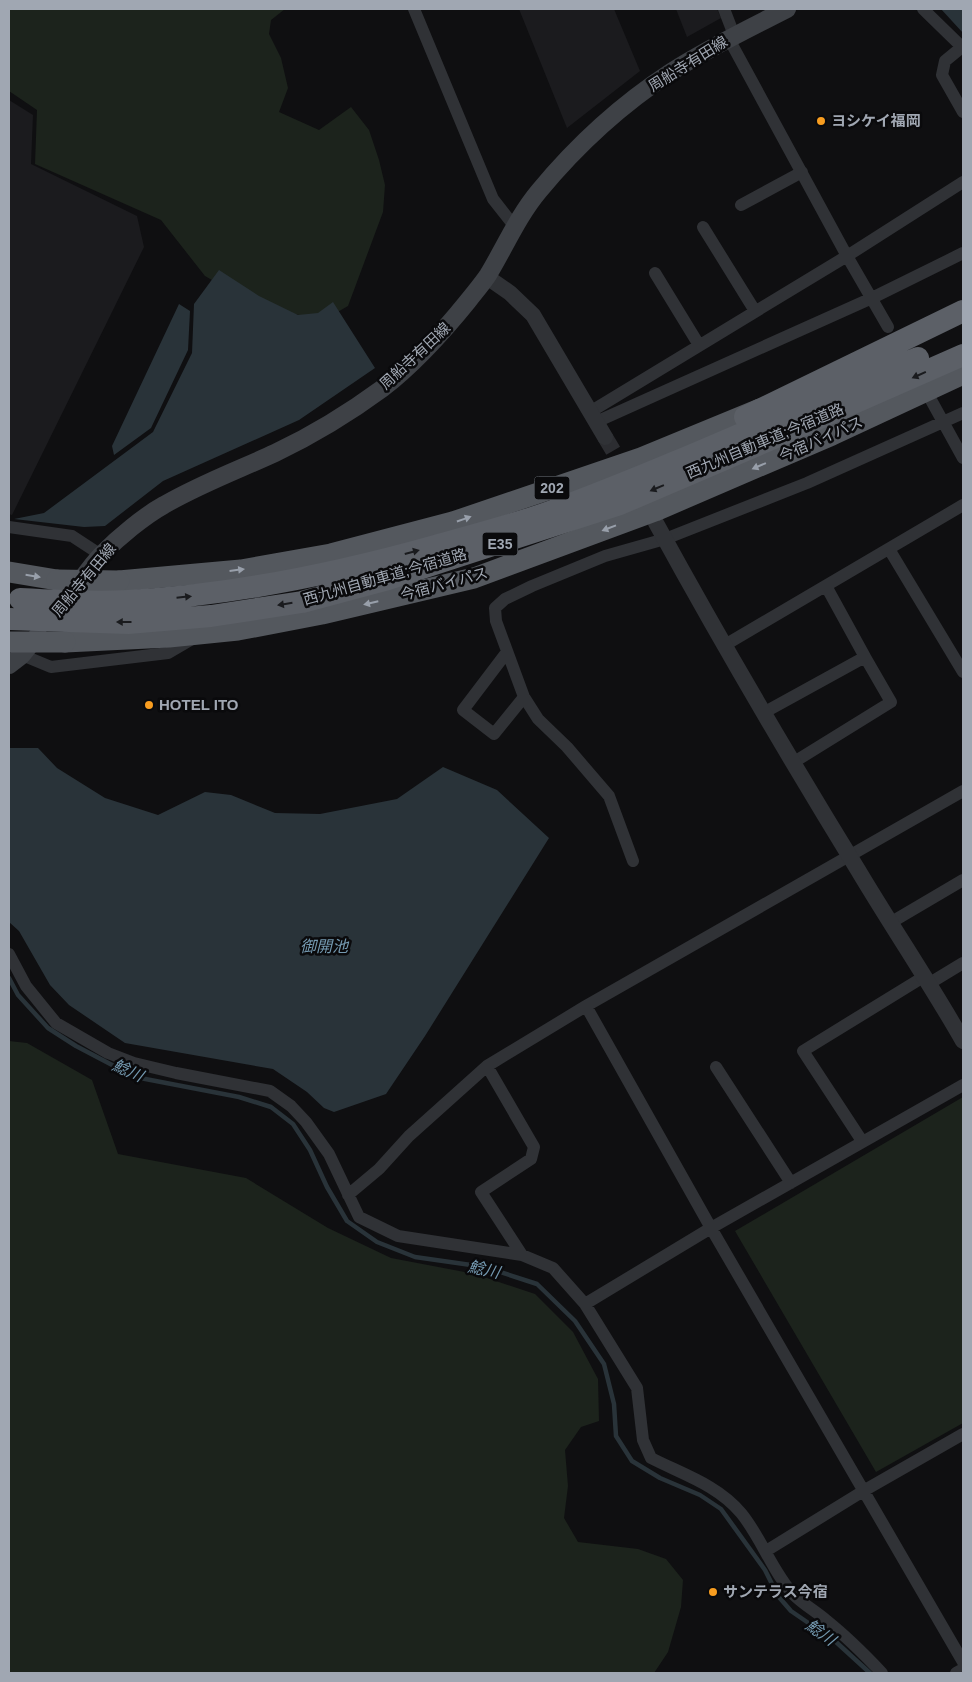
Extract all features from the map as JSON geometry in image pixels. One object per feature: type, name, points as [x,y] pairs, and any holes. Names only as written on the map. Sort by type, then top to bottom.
[{"type":"highway","points":[[551,511],[963,311]]},
{"type":"highway","name":"202","points":[[9,572],[57,580],[119,581],[241,570],[331,554],[453,522],[641,458],[860,368],[963,320]]},
{"type":"highway","name":"西九州自動車道;今宿道路","points":[[20,599],[83,602],[186,597],[296,579],[386,559],[493,530],[551,511],[666,466],[963,340]]},
{"type":"highway","name":"西九州自動車道;今宿道路","points":[[9,619],[128,623],[211,616],[302,602],[388,580],[620,504],[963,355]]},
{"type":"highway","name":"今宿バイパス","points":[[13,654],[65,642],[238,630],[322,614],[474,578],[655,511],[832,435],[963,374]]},
{"type":"main road","name":"周船寺有田線","points":[[13,654],[101,554],[162,506],[219,476],[275,452],[330,424],[384,386],[430,345],[455,318],[487,277],[515,227],[538,192],[568,157],[596,130],[632,100],[671,72],[786,9]]},
{"type":"street","points":[[414,9],[493,199],[515,227]]},
{"type":"street","points":[[724,9],[732,37],[847,256],[888,327]]},
{"type":"street","points":[[923,9],[962,47],[945,61],[942,75],[963,112]]},
{"type":"street","points":[[741,205],[802,172]]},
{"type":"street","points":[[593,417],[699,345],[847,256],[963,182]]},
{"type":"street","points":[[703,227],[755,311]]},
{"type":"street","points":[[593,417],[872,298],[963,254]]},
{"type":"street","points":[[655,273],[699,345]]},
{"type":"street","points":[[487,277],[510,293],[532,315],[606,437]]},
{"type":"street","points":[[930,400],[963,458]]},
{"type":"street","points":[[633,861],[609,796],[567,747],[538,719],[524,697],[496,621],[496,608],[505,599],[605,556],[665,539],[807,483],[963,412]]},
{"type":"street","points":[[725,645],[890,549],[963,504]]},
{"type":"street","points":[[656,523],[849,856],[927,979],[963,1041]]},
{"type":"street","points":[[9,527],[72,536],[101,554]]},
{"type":"street","points":[[890,549],[963,672]]},
{"type":"street","points":[[794,762],[891,702],[826,586]]},
{"type":"street","points":[[13,654],[51,667],[168,653],[201,634]]},
{"type":"street","points":[[507,652],[463,710],[494,734],[524,697]]},
{"type":"street","points":[[764,712],[865,657]]},
{"type":"street","points":[[348,1195],[379,1169],[409,1136],[487,1066],[586,1006],[963,791]]},
{"type":"street","points":[[890,923],[963,880]]},
{"type":"street","points":[[9,954],[26,986],[56,1023],[108,1054],[134,1064],[176,1074],[270,1091],[291,1106],[306,1122],[329,1154],[359,1217],[398,1236],[522,1255],[553,1268],[585,1304],[637,1388],[643,1440],[651,1458],[703,1483],[724,1496],[741,1513],[795,1596],[829,1622],[882,1673]]},
{"type":"street","points":[[862,1141],[802,1051],[927,979],[963,963]]},
{"type":"street","points":[[586,1006],[963,1662]]},
{"type":"street","points":[[487,1066],[534,1147],[530,1159],[480,1192],[522,1255]]},
{"type":"street","points":[[716,1067],[791,1183]]},
{"type":"street","points":[[585,1304],[862,1141],[963,1085]]},
{"type":"street","points":[[766,1551],[865,1490],[963,1434]]},
{"type":"street","points":[[956,1673],[963,1669]]},
{"type":"shaded area","points":[[9,9],[285,9],[271,20],[269,34],[281,58],[288,88],[279,112],[319,130],[351,107],[369,130],[385,185],[383,212],[348,306],[322,321],[252,303],[205,276],[161,220],[35,164],[37,110],[9,91]]},
{"type":"shaded area","points":[[519,9],[614,9],[640,71],[567,128]]},
{"type":"shaded area","points":[[676,9],[717,9],[721,18],[687,37]]},
{"type":"shaded area","points":[[9,100],[33,115],[31,164],[137,216],[144,247],[12,515],[9,514]]},
{"type":"shaded area","points":[[9,1041],[27,1043],[92,1080],[118,1154],[246,1178],[328,1228],[391,1258],[475,1274],[535,1294],[573,1332],[598,1379],[599,1421],[581,1427],[565,1450],[568,1486],[564,1518],[578,1542],[638,1549],[666,1559],[683,1580],[681,1607],[668,1652],[654,1673],[9,1673]]},
{"type":"shaded area","points":[[963,1097],[963,1423],[876,1472],[735,1231]]},
{"type":"water","points":[[941,9],[963,9],[963,33]]},
{"type":"water","points":[[219,270],[259,296],[298,315],[318,313],[333,302],[375,368],[299,420],[163,481],[105,526],[84,527],[14,519],[44,513],[153,432],[192,353],[194,304]]},
{"type":"water","points":[[179,304],[190,311],[188,350],[151,428],[114,455],[112,446]]},
{"type":"water","name":"御開池","points":[[9,748],[38,748],[57,768],[105,798],[158,815],[205,792],[231,795],[275,813],[320,814],[397,799],[443,767],[497,790],[549,838],[425,1036],[386,1094],[334,1112],[324,1108],[307,1092],[273,1069],[125,1043],[69,1005],[50,985],[19,931],[9,922]]},
{"type":"waterway","name":"鯰川","points":[[9,978],[18,995],[48,1028],[76,1046],[135,1077],[239,1097],[271,1107],[293,1124],[310,1150],[327,1187],[347,1221],[377,1242],[415,1257],[485,1267],[537,1284],[575,1321],[604,1364],[614,1404],[616,1436],[632,1461],[660,1478],[700,1495],[721,1509],[765,1570],[778,1596],[791,1611],[836,1642],[870,1673]]},
{"type":"tunnel","points":[[605,437],[627,474]]},
{"type":"place","name":"ヨシケイ福岡","points":[[821,121]]},
{"type":"place","name":"HOTEL ITO","points":[[149,705]]},
{"type":"place","name":"サンテラス今宿","points":[[713,1592]]}]
